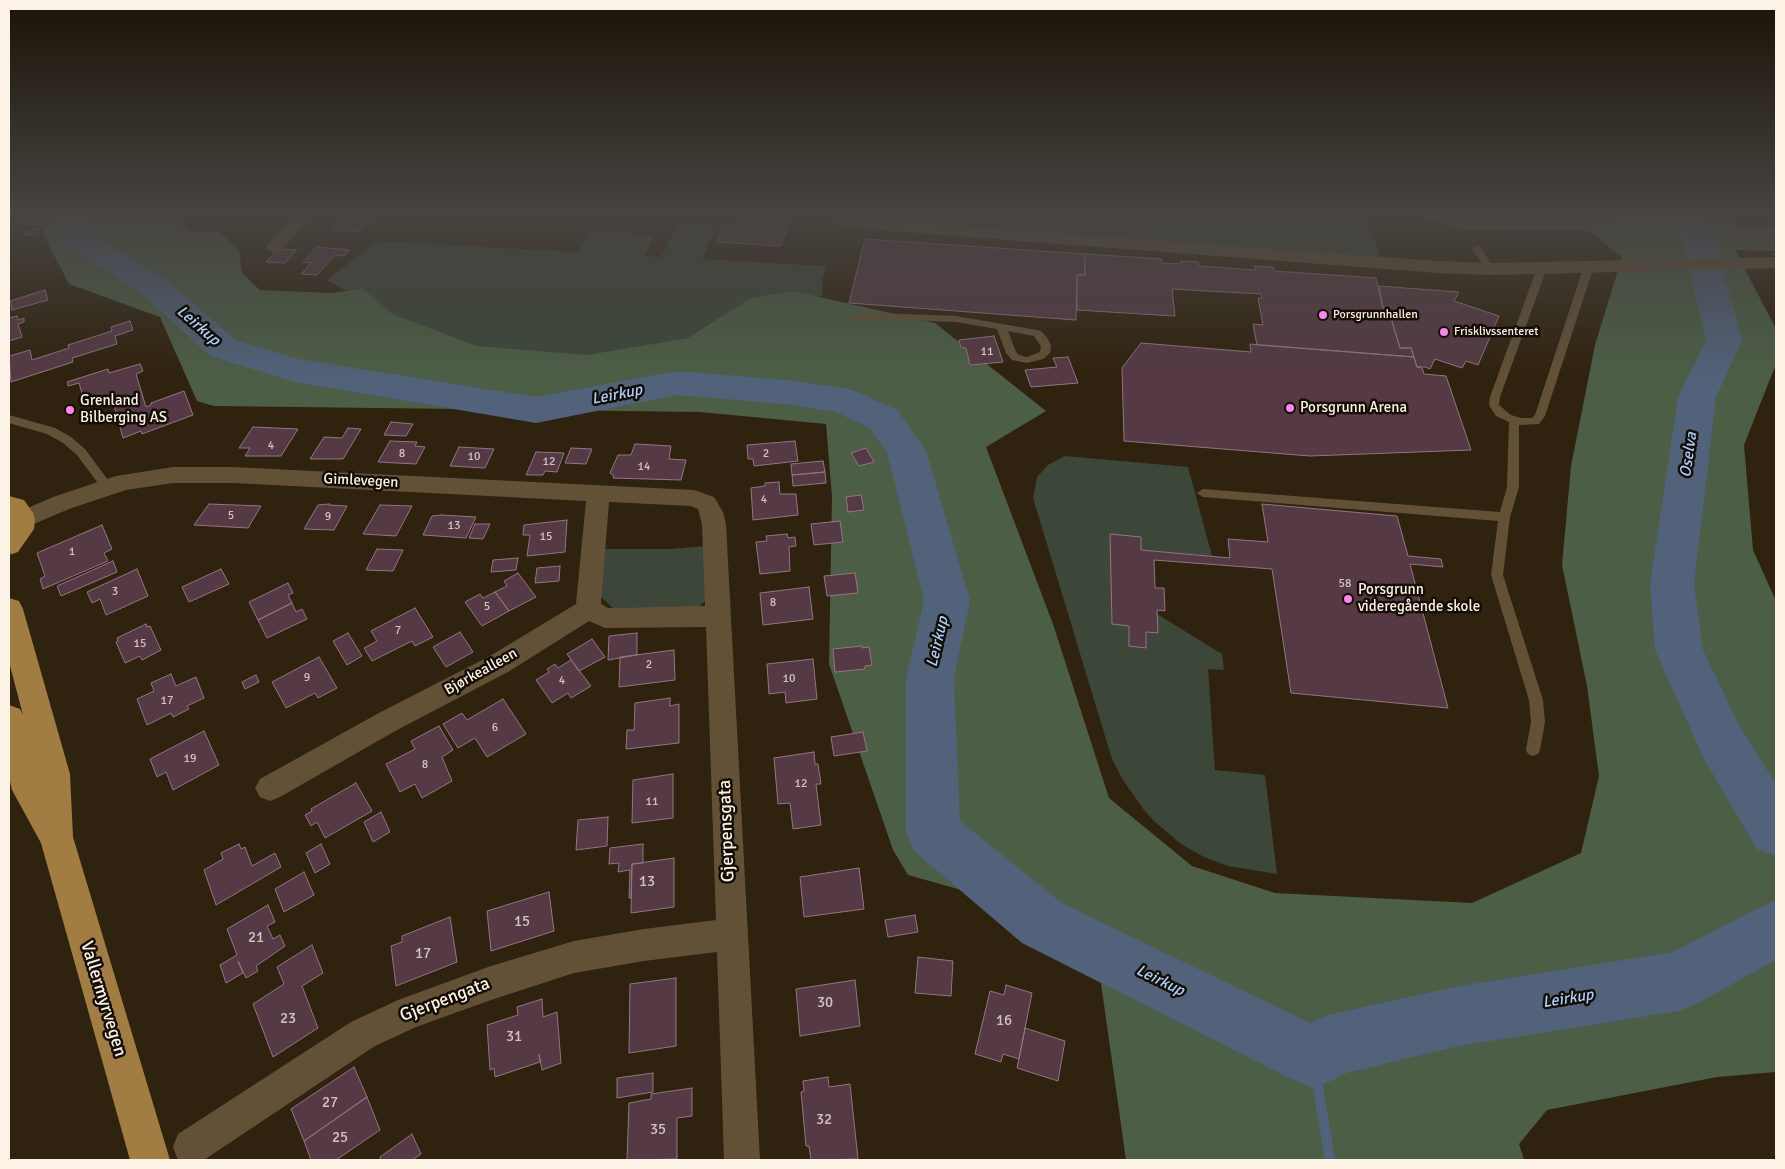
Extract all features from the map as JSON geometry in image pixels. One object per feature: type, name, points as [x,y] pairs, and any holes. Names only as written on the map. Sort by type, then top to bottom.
[{"type":"main road","points":[[9,545],[21,529],[16,513]]},
{"type":"main road","name":"Vallermyrvegen","points":[[9,609],[54,774],[56,838]]},
{"type":"main road","name":"Vallermyrvegen","points":[[9,718],[28,790],[56,838],[150,1160]]},
{"type":"street","points":[[1484,269],[1514,269]]},
{"type":"street","name":"Gimlevegen","points":[[16,513],[61,503],[107,487],[149,477],[204,474],[694,498],[706,503]]},
{"type":"street","points":[[598,494],[588,609],[605,618],[718,616]]},
{"type":"street","name":"Gjerpensgata","points":[[706,503],[714,524],[742,1160]]},
{"type":"street","name":"Bjørkealleen","points":[[270,788],[387,722],[499,664],[588,609]]},
{"type":"street","name":"Gjerpengata","points":[[191,1147],[363,1034],[410,1012],[491,983],[574,957],[644,945],[731,934]]},
{"type":"lane","points":[[1542,269],[1495,397],[1494,405],[1497,410],[1514,420],[1530,422],[1535,421],[1540,416],[1588,269]]},
{"type":"lane","points":[[855,318],[878,316],[956,319],[1037,333],[1043,339],[1046,353],[1028,360],[1016,358],[1011,353],[1001,327]]},
{"type":"lane","points":[[9,419],[51,431],[67,440],[81,452],[107,487]]},
{"type":"lane","points":[[1514,420],[1513,487],[1504,517],[1497,575],[1536,700],[1538,722],[1533,750]]},
{"type":"lane","points":[[1203,493],[1504,517]]},
{"type":"green space","points":[[61,269],[241,269],[242,273],[260,290],[331,293],[363,289],[392,314],[477,346],[587,355],[688,338],[751,298],[793,291],[935,323],[1046,411],[986,447],[1053,624],[1109,798],[1192,866],[1275,893],[1472,903],[1581,853],[1599,776],[1587,686],[1562,565],[1571,466],[1595,345],[1618,269],[1745,269],[1776,329],[1776,364],[1744,445],[1753,550],[1776,601],[1776,1072],[1717,1077],[1547,1110],[1519,1144],[1524,1160],[1126,1160],[1093,927],[908,875],[893,850],[829,664],[832,497],[826,424],[700,412],[214,406],[197,401],[160,317],[69,284]]},
{"type":"green space","points":[[342,269],[825,269],[822,296],[806,299],[740,356],[590,358],[448,348],[327,280]]},
{"type":"green space","points":[[1065,456],[1188,467],[1212,556],[1141,550],[1141,537],[1129,626],[1129,646],[1146,648],[1146,632],[1158,633],[1157,614],[1222,654],[1224,670],[1208,669],[1215,770],[1265,775],[1277,874],[1228,866],[1204,857],[1181,844],[1144,810],[1123,780],[1112,759],[1033,498],[1037,477],[1048,465]]},
{"type":"green space","points":[[704,546],[706,600],[699,607],[613,608],[601,597],[601,549],[671,549]]},
{"type":"building","points":[[306,269],[323,269],[317,275],[301,274]]},
{"type":"building","points":[[858,269],[1085,269],[1085,275],[1077,275],[1076,320],[849,303]]},
{"type":"building","points":[[1085,269],[1273,269],[1274,271],[1376,278],[1383,308],[1388,308],[1400,348],[1411,348],[1414,357],[1257,345],[1253,324],[1263,325],[1258,298],[1262,298],[1261,294],[1172,289],[1175,316],[1077,310],[1077,275],[1085,275]]},
{"type":"building","name":"Frisklivssenteret","points":[[1379,286],[1459,292],[1454,301],[1499,316],[1478,365],[1466,361],[1462,368],[1435,359],[1430,369],[1417,367],[1411,348],[1400,348],[1388,308],[1383,308]]},
{"type":"building","points":[[45,290],[48,300],[12,310],[10,301]]},
{"type":"building","points":[[17,316],[18,320],[24,318],[24,322],[18,324],[22,337],[9,341],[9,318]]},
{"type":"building","points":[[130,321],[133,330],[115,336],[117,344],[72,358],[73,362],[11,382],[9,356],[30,350],[32,360],[69,348],[68,345],[112,331],[111,327]]},
{"type":"building","points":[[994,336],[1003,362],[970,365],[966,348],[961,347],[959,340]]},
{"type":"building","name":"Porsgrunn Arena","points":[[1141,343],[1251,352],[1250,344],[1414,357],[1417,367],[1422,368],[1424,374],[1446,376],[1471,450],[1310,456],[1124,441],[1122,368]]},
{"type":"building","points":[[1068,357],[1078,383],[1031,387],[1025,370],[1057,367],[1053,358]]},
{"type":"building","points":[[140,364],[143,371],[136,374],[146,407],[151,405],[151,403],[184,391],[193,415],[142,434],[141,431],[123,438],[112,398],[86,407],[79,383],[68,386],[67,382],[108,369],[109,373]]},
{"type":"building","points":[[391,422],[413,424],[406,436],[384,435]]},
{"type":"building","points":[[253,427],[298,429],[281,456],[245,456],[250,448],[239,448]]},
{"type":"building","points":[[348,428],[361,429],[343,459],[310,459],[324,437],[342,438]]},
{"type":"building","points":[[390,441],[417,442],[415,446],[425,447],[416,464],[378,462]]},
{"type":"building","points":[[795,441],[798,461],[754,466],[753,459],[748,459],[747,445]]},
{"type":"building","points":[[635,444],[671,446],[669,459],[686,460],[681,480],[613,478],[614,476],[610,473],[618,455],[631,455]]},
{"type":"building","points":[[459,447],[494,449],[485,468],[450,466]]},
{"type":"building","points":[[571,448],[592,449],[586,464],[565,463]]},
{"type":"building","points":[[866,448],[874,462],[859,466],[851,453]]},
{"type":"building","points":[[536,452],[564,453],[557,472],[545,471],[543,475],[526,475]]},
{"type":"building","points":[[823,461],[825,472],[792,475],[791,464]]},
{"type":"building","points":[[825,472],[826,483],[793,486],[792,475]]},
{"type":"building","points":[[779,482],[780,494],[796,494],[798,515],[753,520],[751,488],[765,486],[765,483]]},
{"type":"building","points":[[861,495],[864,510],[848,512],[846,497]]},
{"type":"building","points":[[209,504],[261,506],[248,528],[194,525]]},
{"type":"building","name":"Porsgrunn videregående skole","points":[[1262,504],[1397,516],[1408,556],[1441,559],[1443,567],[1410,564],[1448,708],[1291,693],[1272,569],[1154,560],[1155,588],[1164,588],[1165,611],[1157,610],[1158,633],[1146,632],[1146,648],[1129,646],[1129,626],[1112,624],[1110,534],[1141,537],[1141,550],[1230,558],[1228,539],[1268,542]]},
{"type":"building","points":[[318,505],[347,506],[334,530],[304,529]]},
{"type":"building","points":[[380,505],[412,506],[396,536],[363,534]]},
{"type":"building","points":[[432,516],[476,517],[466,538],[423,535]]},
{"type":"building","points":[[567,520],[565,552],[527,556],[530,535],[523,535],[524,525]]},
{"type":"building","points":[[840,521],[843,542],[814,545],[811,524]]},
{"type":"building","points":[[475,524],[490,524],[483,539],[469,538]]},
{"type":"building","points":[[102,525],[112,549],[104,553],[108,561],[43,589],[40,579],[45,576],[37,553]]},
{"type":"building","points":[[787,534],[788,538],[795,537],[796,546],[789,547],[790,571],[760,574],[756,542],[767,541],[766,536]]},
{"type":"building","points":[[377,549],[403,550],[393,571],[366,570]]},
{"type":"building","points":[[518,558],[516,570],[491,572],[493,560]]},
{"type":"building","points":[[113,561],[117,572],[61,596],[57,586]]},
{"type":"building","points":[[560,566],[559,581],[535,583],[537,568]]},
{"type":"building","points":[[137,569],[148,596],[106,615],[100,599],[92,603],[87,592]]},
{"type":"building","points":[[221,569],[229,584],[189,602],[182,587]]},
{"type":"building","points":[[518,573],[536,597],[509,611],[495,592],[507,586],[504,581]]},
{"type":"building","points":[[855,573],[858,593],[827,596],[824,576]]},
{"type":"building","points":[[288,583],[293,593],[288,595],[292,603],[258,620],[249,602]]},
{"type":"building","points":[[809,587],[813,619],[763,625],[760,593]]},
{"type":"building","points":[[495,592],[509,611],[482,626],[465,602],[480,594],[483,598]]},
{"type":"building","points":[[292,603],[296,612],[302,609],[307,619],[267,638],[258,620]]},
{"type":"building","points":[[415,608],[433,637],[415,646],[412,641],[372,661],[364,648],[377,641],[371,631]]},
{"type":"building","points":[[146,624],[147,627],[150,626],[161,650],[142,660],[140,656],[125,663],[116,642],[118,641],[117,638]]},
{"type":"building","points":[[460,632],[473,652],[446,667],[433,647]]},
{"type":"building","points":[[348,633],[362,656],[347,665],[333,641]]},
{"type":"building","points":[[637,633],[637,655],[608,660],[609,636]]},
{"type":"building","points":[[592,639],[605,657],[579,671],[567,654]]},
{"type":"building","points":[[862,646],[862,648],[869,647],[872,665],[865,666],[865,669],[835,672],[833,649]]},
{"type":"building","points":[[674,650],[675,680],[619,687],[620,657]]},
{"type":"building","points":[[319,657],[337,688],[318,698],[315,693],[286,708],[272,682]]},
{"type":"building","points":[[813,659],[817,699],[786,703],[785,692],[769,694],[767,664]]},
{"type":"building","points":[[571,660],[591,686],[571,698],[568,693],[552,703],[536,680],[549,672],[547,669],[555,664],[558,668]]},
{"type":"building","points":[[171,674],[176,686],[196,677],[204,698],[187,706],[189,709],[173,717],[171,713],[147,725],[137,699],[154,691],[151,683]]},
{"type":"building","points":[[256,675],[259,682],[245,689],[242,682]]},
{"type":"building","points":[[670,698],[670,706],[679,704],[679,743],[626,749],[627,730],[634,730],[635,703]]},
{"type":"building","points":[[503,699],[526,734],[487,757],[475,738],[458,748],[443,724],[462,713],[467,720]]},
{"type":"building","points":[[439,726],[453,750],[442,757],[452,781],[422,798],[415,784],[400,792],[386,764],[415,749],[411,741]]},
{"type":"building","points":[[204,731],[219,765],[173,790],[166,772],[157,777],[150,759]]},
{"type":"building","points":[[863,732],[867,751],[834,756],[831,737]]},
{"type":"building","points":[[814,752],[815,764],[818,764],[821,784],[816,784],[821,825],[793,829],[790,803],[778,804],[774,758]]},
{"type":"building","points":[[673,774],[673,818],[632,823],[633,780]]},
{"type":"building","points":[[356,783],[372,811],[325,838],[317,822],[311,826],[305,815],[312,811],[311,809]]},
{"type":"building","points":[[381,812],[390,832],[373,842],[364,822]]},
{"type":"building","points":[[608,817],[607,846],[576,850],[578,820]]},
{"type":"building","points":[[239,844],[241,849],[245,847],[252,866],[275,853],[281,867],[216,905],[204,870],[223,859],[221,853]]},
{"type":"building","points":[[321,844],[330,864],[315,873],[306,853]]},
{"type":"building","points":[[643,844],[643,863],[632,864],[631,898],[629,898],[630,870],[618,872],[619,863],[609,864],[610,848]]},
{"type":"building","points":[[674,858],[674,907],[631,913],[632,864]]},
{"type":"building","points":[[859,868],[864,909],[804,917],[800,877]]},
{"type":"building","points":[[304,872],[314,895],[284,912],[275,889]]},
{"type":"building","points":[[549,892],[554,931],[491,951],[487,911]]},
{"type":"building","points":[[268,905],[275,922],[267,926],[273,939],[280,935],[285,946],[256,966],[258,971],[246,978],[238,961],[243,973],[226,983],[220,965],[237,955],[227,929]]},
{"type":"building","points":[[915,915],[918,932],[888,937],[885,920]]},
{"type":"building","points":[[450,917],[457,962],[396,986],[391,946],[402,942],[402,936]]},
{"type":"building","points":[[312,945],[323,973],[302,986],[318,1028],[273,1057],[253,1004],[284,984],[277,967]]},
{"type":"building","points":[[918,957],[953,961],[951,996],[915,993]]},
{"type":"building","points":[[676,978],[676,1046],[629,1053],[630,984]]},
{"type":"building","points":[[855,980],[860,1026],[800,1036],[796,989]]},
{"type":"building","points":[[1006,985],[1032,993],[1019,1059],[1003,1054],[1001,1062],[975,1054],[990,991],[1004,995]]},
{"type":"building","points":[[542,999],[543,1017],[557,1012],[561,1063],[542,1070],[539,1054],[540,1062],[495,1077],[494,1068],[490,1070],[487,1025],[518,1015],[517,1007]]},
{"type":"building","points":[[1025,1028],[1065,1041],[1058,1081],[1017,1068]]},
{"type":"building","points":[[354,1067],[367,1097],[304,1141],[291,1109]]},
{"type":"building","points":[[653,1073],[653,1092],[617,1098],[617,1078]]},
{"type":"building","points":[[828,1077],[829,1087],[850,1084],[858,1159],[811,1160],[809,1146],[806,1146],[801,1092],[804,1091],[803,1081]]},
{"type":"building","points":[[692,1088],[692,1116],[677,1118],[677,1159],[627,1160],[629,1103],[651,1099],[651,1094]]},
{"type":"building","points":[[367,1097],[380,1130],[336,1160],[311,1160],[304,1141]]},
{"type":"building","points":[[412,1134],[421,1154],[412,1160],[381,1160],[380,1157]]},
{"type":"waterway","name":"Leirkup","points":[[125,269],[154,287],[223,348],[295,370],[536,410],[677,383],[785,392],[844,401],[883,419],[906,450],[947,601],[930,678],[933,833],[1042,923],[1313,1057],[1328,1046],[1459,1016],[1679,981],[1776,929]]},
{"type":"waterway","name":"Oselva","points":[[1706,269],[1724,341],[1697,397],[1672,584],[1679,650],[1722,743],[1776,831]]},
{"type":"waterway","points":[[1313,1057],[1330,1160]]},
{"type":"place","name":"Porsgrunnhallen","points":[[1323,315]]},
{"type":"place","name":"Frisklivssenteret","points":[[1444,332]]},
{"type":"place","name":"Porsgrunn Arena","points":[[1290,408]]},
{"type":"place","name":"Grenland Bilberging AS","points":[[70,410]]},
{"type":"place","name":"Porsgrunn videregående skole","points":[[1348,599]]}]
